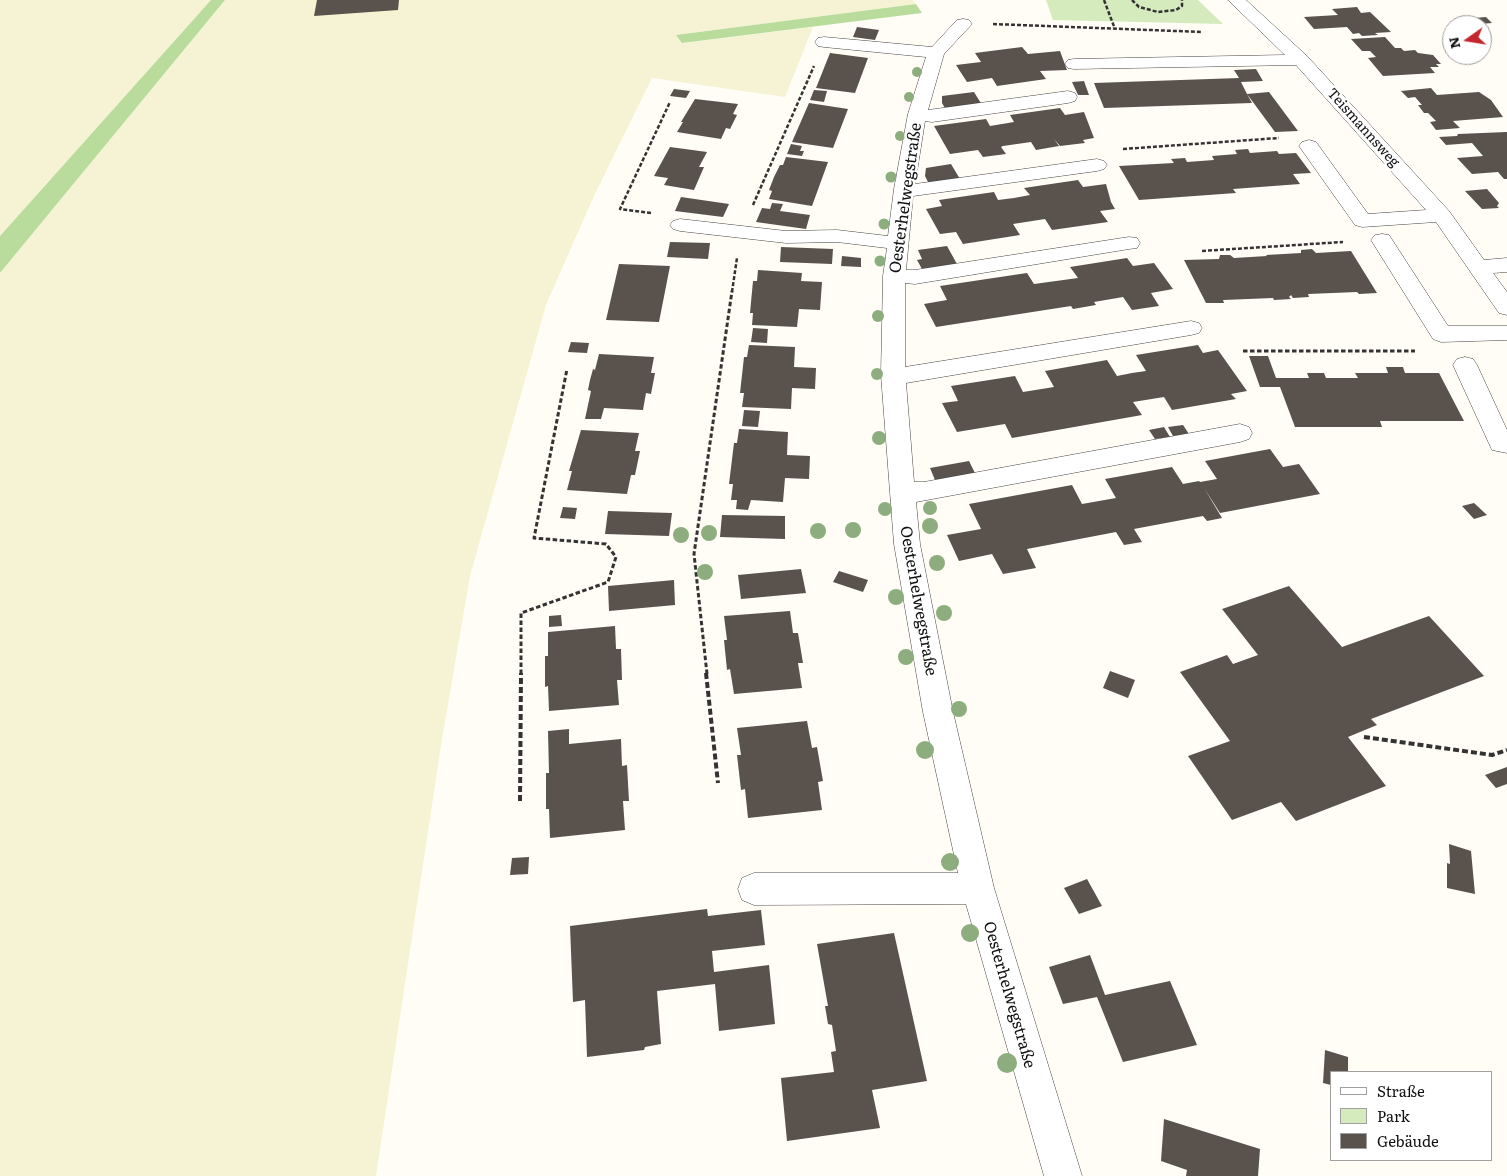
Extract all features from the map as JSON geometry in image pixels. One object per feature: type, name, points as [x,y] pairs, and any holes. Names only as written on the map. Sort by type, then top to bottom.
[{"type":"street","name":"Teismannsweg","points":[[1236,0],[1301,60],[1442,216],[1507,308]]},
{"type":"street","name":"Oesterhelwegstraße","points":[[963,24],[936,53],[917,114],[904,189],[894,276],[893,375],[902,492],[907,544],[938,712],[978,888],[1063,1176]]},
{"type":"street","points":[[824,42],[936,53]]},
{"type":"street","points":[[1074,64],[1301,60]]},
{"type":"street","points":[[917,114],[932,116],[1068,98]]},
{"type":"street","points":[[1308,146],[1362,220],[1442,216]]},
{"type":"street","points":[[904,189],[919,190],[1097,165]]},
{"type":"street","points":[[680,225],[786,237],[836,236],[897,243]]},
{"type":"street","points":[[1382,240],[1441,334],[1507,333]]},
{"type":"street","points":[[894,276],[915,277],[1129,243]]},
{"type":"street","points":[[1478,267],[1507,265]]},
{"type":"street","points":[[893,375],[914,375],[1191,328]]},
{"type":"street","points":[[1465,365],[1502,444],[1507,444]]},
{"type":"street","points":[[902,492],[924,492],[1240,432]]},
{"type":"street","points":[[754,889],[978,888]]},
{"type":"path","points":[[1104,0],[1115,29]]},
{"type":"path","points":[[1132,0],[1139,7],[1158,12],[1176,10],[1182,6],[1182,0]]},
{"type":"path","points":[[963,24],[1050,25],[1209,32]]},
{"type":"path","points":[[718,783],[694,554],[741,232],[824,42]]},
{"type":"path","points":[[670,102],[620,209],[664,214],[680,225]]},
{"type":"path","points":[[1118,149],[1280,138]]},
{"type":"path","points":[[1202,251],[1382,240]]},
{"type":"path","points":[[1243,351],[1459,351],[1465,365]]},
{"type":"path","points":[[520,801],[521,612],[608,582],[616,557],[606,544],[534,538],[567,370]]},
{"type":"path","points":[[1364,737],[1492,755],[1507,750]]},
{"type":"shaded area","points":[[0,0],[211,0],[0,236]]},
{"type":"shaded area","points":[[225,0],[913,0],[916,4],[677,35],[683,43],[813,27],[785,97],[652,78],[593,198],[546,305],[470,576],[441,745],[376,1176],[0,1176],[0,273]]},
{"type":"green space","points":[[211,0],[225,0],[0,273],[0,236]]},
{"type":"green space","points":[[1046,0],[1198,0],[1223,24],[1053,20]]},
{"type":"green space","points":[[916,4],[922,13],[682,43],[676,35]]},
{"type":"building","points":[[317,0],[399,0],[398,10],[314,16]]},
{"type":"building","points":[[1357,7],[1361,13],[1370,12],[1391,32],[1362,36],[1359,33],[1353,34],[1347,27],[1314,29],[1304,17],[1338,15],[1332,9]]},
{"type":"building","points":[[857,27],[879,30],[875,40],[853,37]]},
{"type":"building","points":[[1385,37],[1395,48],[1401,48],[1404,51],[1415,50],[1418,53],[1433,55],[1441,64],[1436,64],[1439,67],[1430,67],[1435,73],[1383,76],[1368,58],[1376,57],[1370,51],[1362,51],[1351,39]]},
{"type":"building","points":[[1022,47],[1028,54],[1060,51],[1067,70],[1040,71],[1046,79],[997,86],[992,78],[967,82],[956,65],[981,62],[975,53]]},
{"type":"building","points":[[830,53],[868,58],[855,93],[816,88]]},
{"type":"building","points":[[1256,69],[1263,81],[1241,82],[1252,103],[1104,108],[1094,83],[1239,78],[1234,70]]},
{"type":"building","points":[[1084,81],[1089,95],[1078,95],[1072,82]]},
{"type":"building","points":[[1431,88],[1437,95],[1479,92],[1491,100],[1503,117],[1453,121],[1460,128],[1436,130],[1430,122],[1436,121],[1428,113],[1424,113],[1418,105],[1422,105],[1415,97],[1408,98],[1401,91]]},
{"type":"building","points":[[674,89],[690,91],[686,98],[670,96]]},
{"type":"building","points":[[814,90],[827,91],[824,102],[810,100]]},
{"type":"building","points":[[974,92],[982,105],[946,110],[942,103],[942,96]]},
{"type":"building","points":[[1269,92],[1298,131],[1275,132],[1247,94]]},
{"type":"building","points":[[695,99],[738,104],[733,114],[737,115],[730,129],[726,128],[721,139],[677,132]]},
{"type":"building","points":[[809,103],[848,109],[833,148],[792,142]]},
{"type":"building","points":[[1060,108],[1065,115],[1084,112],[1094,138],[1083,140],[1085,143],[1060,146],[1054,139],[1059,146],[1036,150],[1031,142],[1003,146],[1001,147],[1006,154],[983,157],[978,150],[950,154],[934,126],[986,119],[990,126],[1014,122],[1010,115]]},
{"type":"building","points":[[1507,132],[1507,179],[1504,179],[1498,172],[1472,174],[1457,158],[1483,156],[1472,143],[1446,145],[1439,137],[1457,136],[1458,134]]},
{"type":"building","points":[[791,144],[802,146],[800,151],[804,151],[802,156],[787,154]]},
{"type":"building","points":[[670,147],[707,152],[699,167],[704,167],[694,190],[664,185],[668,178],[654,176]]},
{"type":"building","points":[[1248,149],[1250,153],[1277,151],[1279,154],[1296,153],[1311,173],[1293,174],[1300,184],[1233,189],[1236,193],[1139,200],[1119,166],[1174,163],[1171,159],[1185,158],[1187,162],[1214,160],[1212,156],[1237,154],[1235,150]]},
{"type":"building","points":[[786,157],[828,162],[812,206],[769,199],[772,191],[769,190],[774,177],[780,165],[783,165]]},
{"type":"building","points":[[951,164],[960,179],[929,184],[925,176],[926,168]]},
{"type":"building","points":[[1078,180],[1083,187],[1106,184],[1115,209],[1100,211],[1108,222],[1052,230],[1045,219],[1013,224],[1020,235],[963,244],[956,232],[940,234],[926,209],[942,206],[939,200],[994,192],[998,200],[1014,198],[1030,195],[1024,188]]},
{"type":"building","points":[[1487,189],[1499,203],[1497,206],[1499,208],[1482,209],[1465,191]]},
{"type":"building","points":[[681,197],[729,204],[723,217],[675,211]]},
{"type":"building","points":[[772,203],[783,204],[780,211],[810,215],[806,229],[756,222],[762,208],[770,209]]},
{"type":"building","points":[[670,242],[710,243],[708,259],[667,257]]},
{"type":"building","points":[[947,246],[957,264],[922,269],[917,260],[922,259],[918,250]]},
{"type":"building","points":[[781,247],[833,249],[832,264],[780,262]]},
{"type":"building","points":[[1312,249],[1316,253],[1351,251],[1377,293],[1308,294],[1309,297],[1293,298],[1291,295],[1289,297],[1291,299],[1223,300],[1224,303],[1206,303],[1184,260],[1219,259],[1220,255],[1230,255],[1234,258],[1267,256],[1301,253],[1301,250]]},
{"type":"building","points":[[842,256],[861,258],[861,267],[841,266]]},
{"type":"building","points":[[1127,258],[1133,266],[1154,263],[1173,289],[1151,293],[1159,306],[1132,310],[1123,297],[1094,302],[1096,305],[1073,309],[1071,306],[936,327],[924,304],[947,300],[940,286],[1027,273],[1034,284],[1078,278],[1070,267]]},
{"type":"building","points":[[619,264],[670,266],[659,322],[606,320]]},
{"type":"building","points":[[758,270],[802,273],[801,281],[822,282],[820,310],[799,309],[797,327],[752,325],[753,313],[750,313],[753,281],[757,281]]},
{"type":"building","points":[[753,328],[768,329],[767,343],[751,342]]},
{"type":"building","points":[[571,342],[589,343],[587,353],[568,352]]},
{"type":"building","points":[[749,345],[795,347],[794,367],[816,368],[815,389],[792,388],[791,409],[742,407],[744,393],[740,393],[744,357],[747,357]]},
{"type":"building","points":[[1198,345],[1203,353],[1218,350],[1247,391],[1231,394],[1236,399],[1172,410],[1164,397],[1133,402],[1142,415],[1012,438],[1005,424],[957,432],[942,403],[958,401],[951,386],[1015,376],[1023,392],[1054,387],[1045,371],[1107,360],[1117,376],[1146,371],[1136,355]]},
{"type":"building","points":[[599,354],[654,357],[651,373],[655,373],[651,394],[646,393],[643,410],[604,408],[601,419],[585,419],[591,391],[588,390],[590,380]]},
{"type":"building","points":[[1249,356],[1268,356],[1276,378],[1309,378],[1307,373],[1324,373],[1326,378],[1358,378],[1355,373],[1388,373],[1386,367],[1403,367],[1405,373],[1439,373],[1464,421],[1380,421],[1382,427],[1295,427],[1280,387],[1260,387]]},
{"type":"building","points":[[744,410],[760,411],[758,427],[742,426]]},
{"type":"building","points":[[1183,425],[1189,434],[1173,436],[1168,427]]},
{"type":"building","points":[[1164,427],[1170,437],[1155,439],[1149,430]]},
{"type":"building","points":[[739,429],[788,432],[787,455],[810,456],[809,479],[785,478],[783,502],[751,500],[748,510],[736,509],[737,500],[731,500],[733,484],[729,484],[734,443],[737,443]]},
{"type":"building","points":[[581,430],[639,433],[635,451],[640,451],[635,475],[631,475],[627,494],[567,490],[572,471],[569,471]]},
{"type":"building","points":[[1270,449],[1283,467],[1299,464],[1320,494],[1220,513],[1204,488],[1222,518],[1207,521],[1203,516],[1134,529],[1142,542],[1124,545],[1116,532],[1027,549],[1036,568],[1003,574],[992,554],[959,561],[947,535],[981,529],[969,504],[1072,485],[1082,504],[1116,498],[1105,479],[1172,467],[1183,484],[1217,479],[1205,461]]},
{"type":"building","points":[[969,461],[975,473],[935,480],[930,468]]},
{"type":"building","points":[[1474,503],[1487,515],[1474,519],[1462,506]]},
{"type":"building","points":[[563,507],[577,508],[575,519],[560,518]]},
{"type":"building","points":[[608,511],[672,513],[669,536],[605,534]]},
{"type":"building","points":[[722,515],[785,516],[785,539],[720,537]]},
{"type":"building","points":[[801,569],[806,593],[741,599],[738,575]]},
{"type":"building","points":[[839,571],[868,580],[863,592],[833,582]]},
{"type":"building","points":[[674,580],[675,605],[609,611],[608,586]]},
{"type":"building","points":[[1289,586],[1342,647],[1429,616],[1484,676],[1371,719],[1377,725],[1348,737],[1386,786],[1296,821],[1281,802],[1232,820],[1188,756],[1230,741],[1180,672],[1227,655],[1233,664],[1258,655],[1222,609]]},
{"type":"building","points":[[790,611],[793,633],[798,633],[803,663],[798,663],[802,688],[734,694],[730,669],[727,670],[724,640],[727,640],[724,616]]},
{"type":"building","points":[[561,615],[562,626],[549,627],[549,616]]},
{"type":"building","points":[[615,626],[616,649],[621,649],[622,680],[617,680],[619,705],[549,711],[548,686],[545,687],[545,656],[548,656],[548,632]]},
{"type":"building","points":[[1110,671],[1135,680],[1128,698],[1103,688]]},
{"type":"building","points":[[807,721],[812,748],[817,747],[823,781],[818,782],[822,810],[748,818],[745,789],[741,790],[737,755],[741,755],[737,728]]},
{"type":"building","points":[[569,729],[569,744],[621,739],[622,766],[627,765],[629,801],[623,801],[625,830],[550,838],[549,809],[546,809],[546,773],[549,773],[548,731]]},
{"type":"building","points":[[1507,767],[1507,784],[1496,788],[1485,775]]},
{"type":"building","points":[[1449,844],[1471,851],[1475,894],[1447,888],[1447,863],[1450,864]]},
{"type":"building","points":[[529,857],[528,874],[510,875],[512,858]]},
{"type":"building","points":[[1087,879],[1102,906],[1079,914],[1064,888]]},
{"type":"building","points":[[707,909],[708,916],[761,910],[765,945],[712,951],[714,972],[769,965],[775,1024],[719,1031],[715,984],[657,991],[661,1044],[645,1047],[644,1050],[587,1057],[585,1000],[573,1002],[570,926]]},
{"type":"building","points":[[894,933],[927,1081],[872,1090],[880,1128],[787,1141],[781,1078],[834,1072],[831,1052],[836,1051],[832,1025],[828,1024],[825,1006],[828,1006],[817,944]]},
{"type":"building","points":[[1090,955],[1105,995],[1170,981],[1197,1045],[1123,1062],[1097,997],[1063,1004],[1049,967]]},
{"type":"building","points":[[1325,1050],[1348,1057],[1348,1071],[1330,1071],[1330,1085],[1323,1083]]},
{"type":"building","points":[[1164,1119],[1260,1149],[1258,1176],[1186,1176],[1187,1170],[1161,1161]]}]
